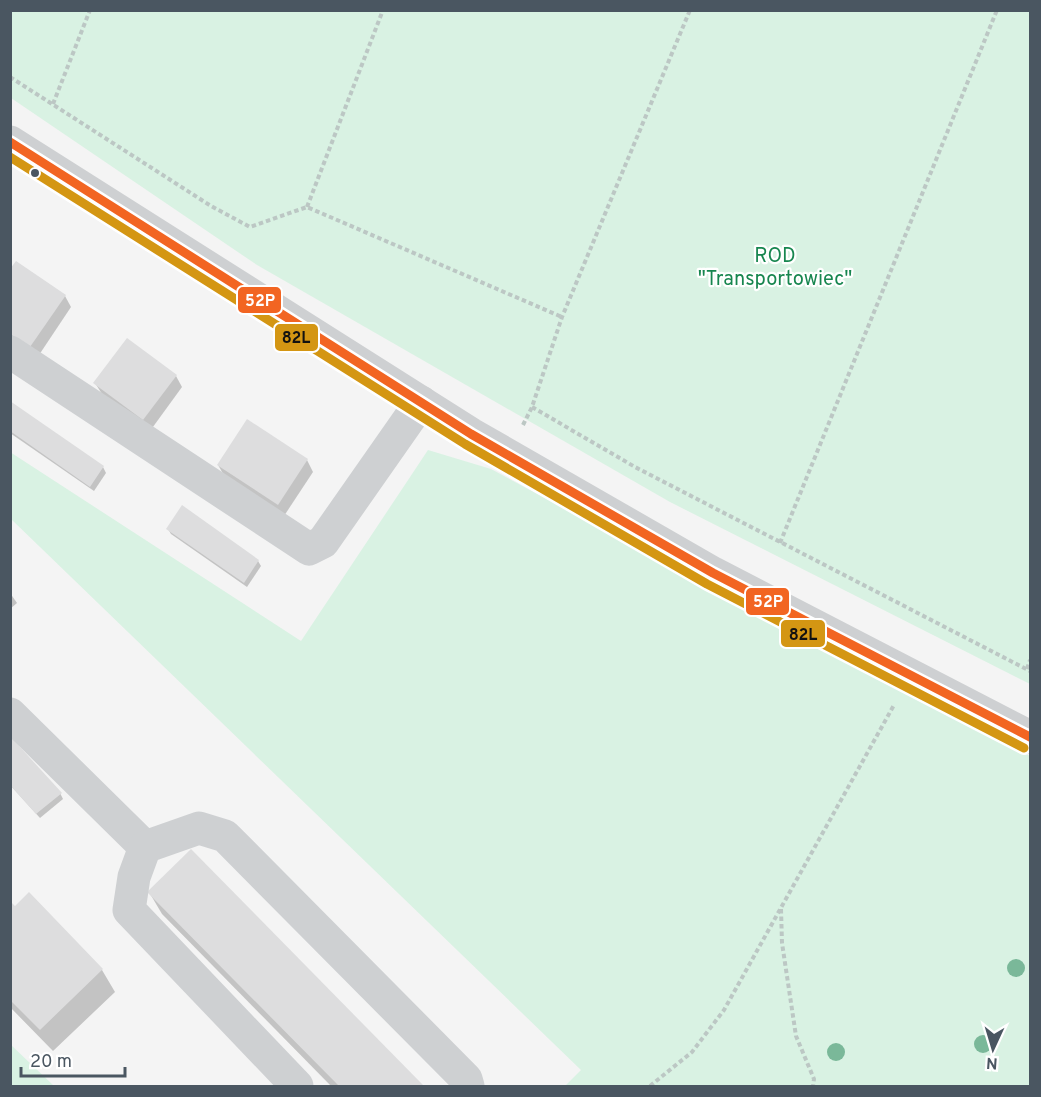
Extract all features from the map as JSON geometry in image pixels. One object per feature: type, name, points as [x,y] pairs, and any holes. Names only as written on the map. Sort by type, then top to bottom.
[{"type":"street","points":[[10,142],[471,434],[713,573],[1030,737]]},
{"type":"street","points":[[10,352],[309,549],[323,542],[421,402]]},
{"type":"street","points":[[10,714],[145,847]]},
{"type":"street","points":[[145,847],[199,828],[225,836],[466,1079],[468,1086]]},
{"type":"street","points":[[145,847],[134,877],[129,910],[297,1086]]},
{"type":"path","points":[[53,104],[90,10]]},
{"type":"path","points":[[307,207],[383,10]]},
{"type":"path","points":[[690,10],[562,317],[532,407],[635,467],[1029,670],[1030,660]]},
{"type":"path","points":[[780,543],[997,10]]},
{"type":"path","points":[[10,77],[211,206],[250,227],[307,207],[562,317]]},
{"type":"path","points":[[650,1086],[692,1052],[724,1010],[910,676]]},
{"type":"path","points":[[781,908],[782,943],[796,1036],[814,1079],[813,1086]]},
{"type":"green space","name":"ROD \"Transportowiec\"","points":[[10,11],[1030,11],[1030,684],[670,502],[257,265],[11,98]]},
{"type":"green space","points":[[428,450],[491,469],[1030,756],[1030,1086],[565,1086],[581,1070],[11,519],[10,452],[301,641]]},
{"type":"green space","points":[[11,1045],[54,1086],[11,1086]]},
{"type":"building","points":[[16,261],[66,295],[30,347],[10,334],[10,269]]},
{"type":"building","points":[[127,338],[177,375],[143,420],[93,383]]},
{"type":"building","points":[[10,401],[104,466],[90,487],[10,431]]},
{"type":"building","points":[[247,419],[308,459],[278,505],[217,465]]},
{"type":"building","points":[[182,505],[259,560],[244,583],[166,529]]},
{"type":"building","points":[[10,736],[62,793],[36,814],[10,785]]},
{"type":"building","points":[[191,849],[424,1086],[339,1086],[147,892]]},
{"type":"building","points":[[29,892],[103,969],[40,1030],[10,1000],[10,901],[15,906]]},
{"type":"transit line","name":"52P","points":[[10,142],[471,434],[713,573],[1030,737]]},
{"type":"transit line","name":"82L","points":[[10,157],[465,444],[707,584],[1024,748]]}]
